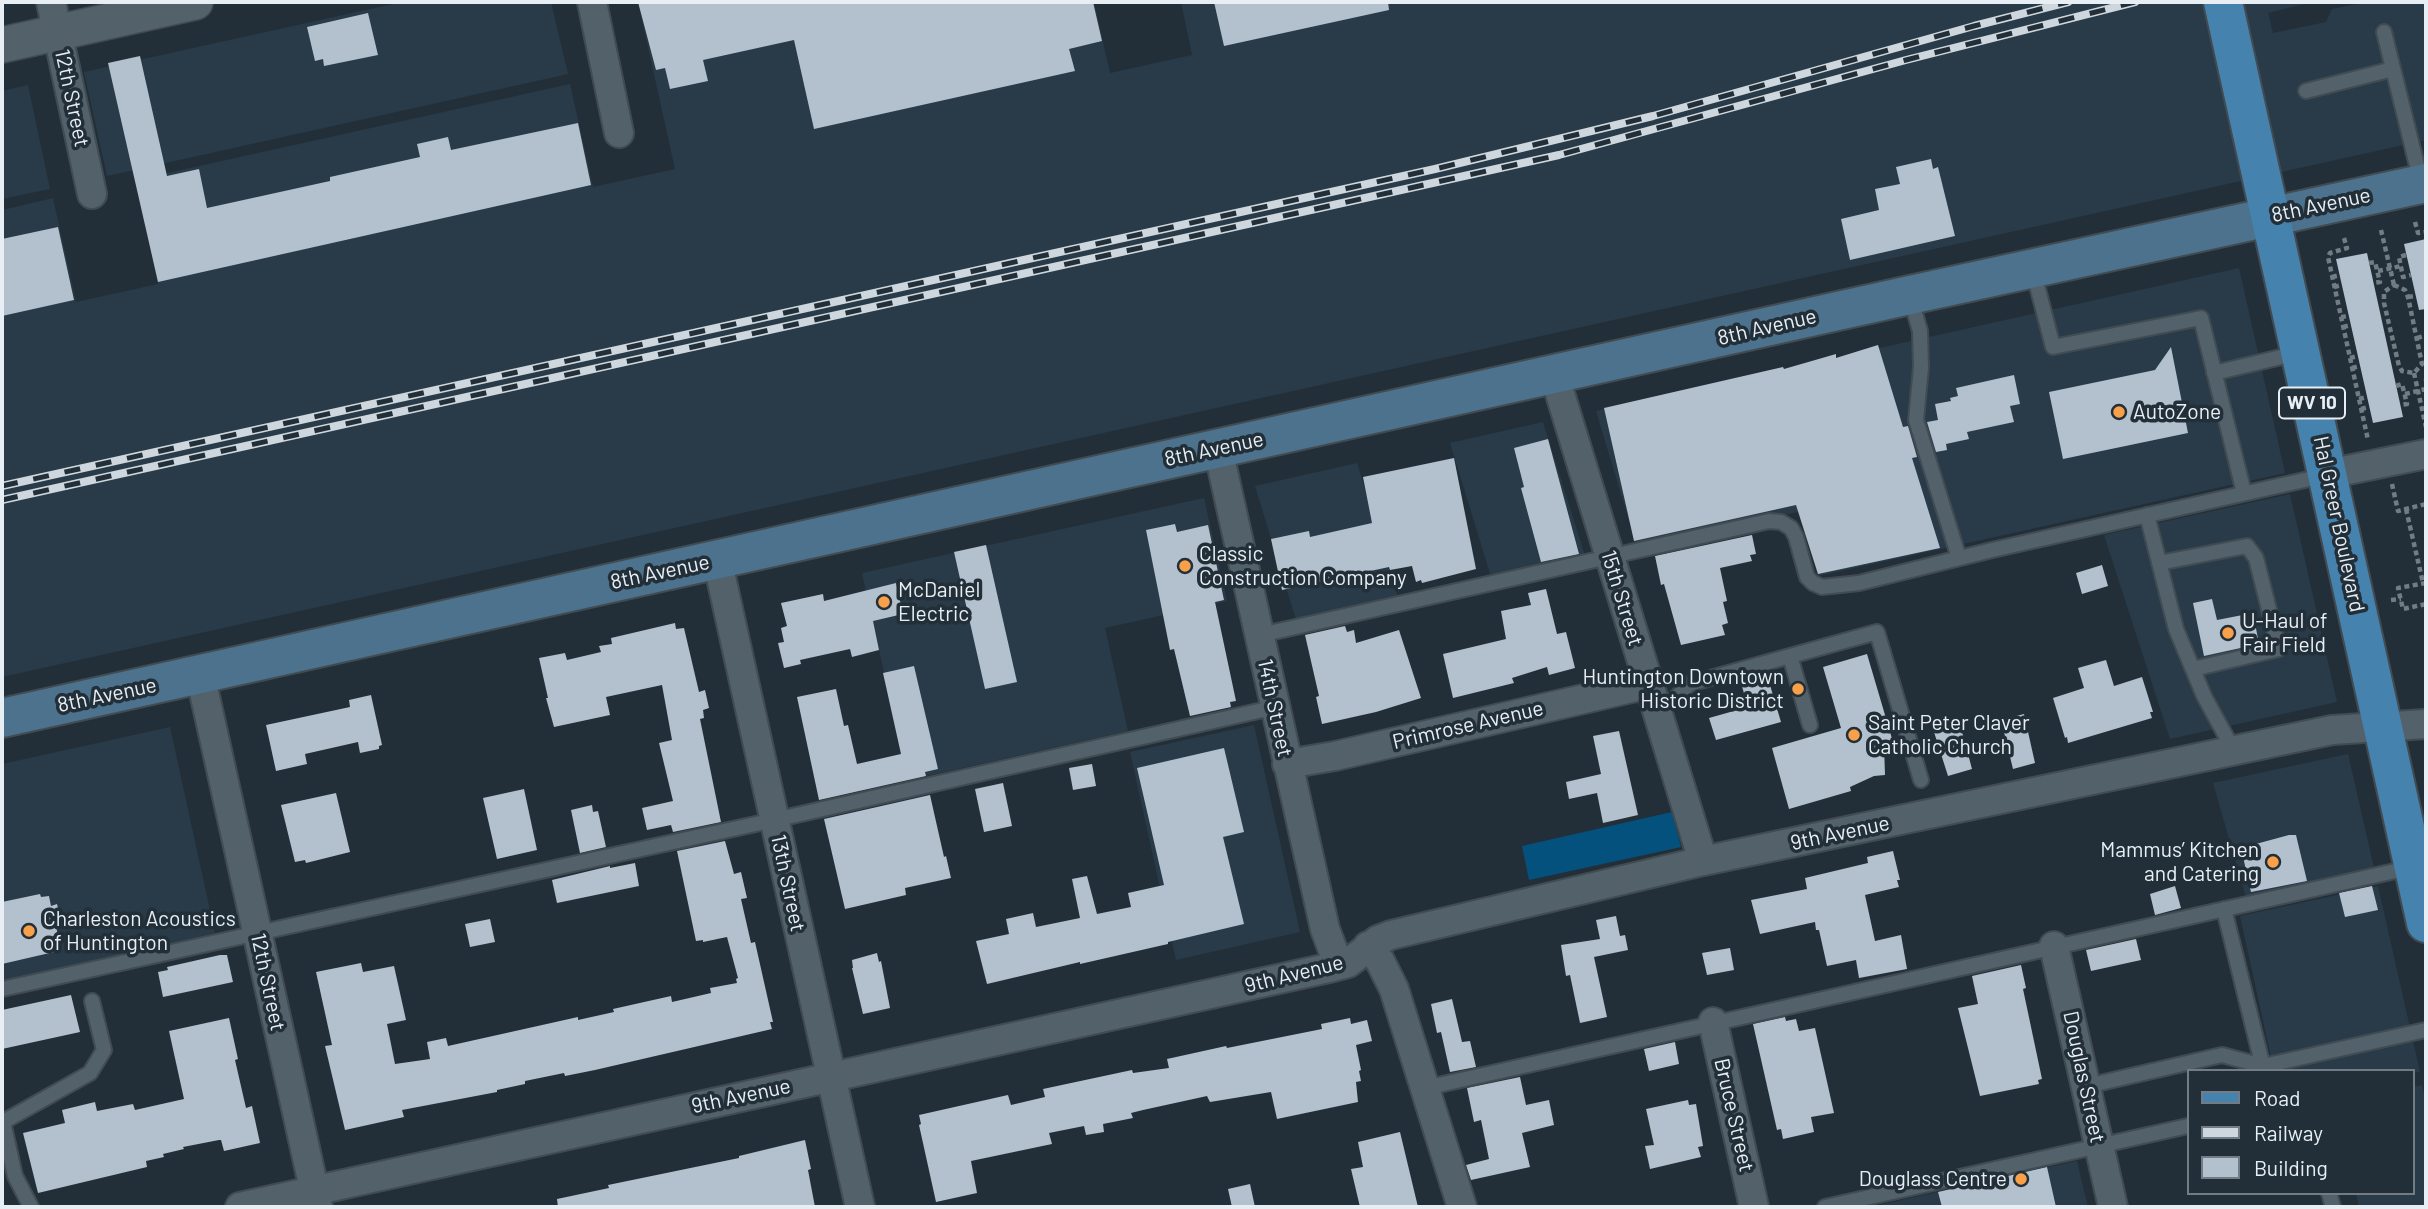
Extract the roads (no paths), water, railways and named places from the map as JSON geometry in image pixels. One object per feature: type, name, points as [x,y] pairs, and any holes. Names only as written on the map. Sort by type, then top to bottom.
[{"type":"main road","name":"Hal Greer Boulevard","points":[[2223,2],[2425,915]]},
{"type":"main road","name":"8th Avenue","points":[[2,718],[2424,183]]},
{"type":"street","points":[[2,45],[54,17],[195,2]]},
{"type":"street","points":[[592,2],[619,133]]},
{"type":"street","name":"12th Street","points":[[54,17],[92,194]]},
{"type":"street","name":"15th Street","points":[[1554,374],[1703,861]]},
{"type":"street","name":"14th Street","points":[[1218,449],[1326,931],[1341,965]]},
{"type":"street","points":[[2328,474],[2426,454]]},
{"type":"street","name":"13th Street","points":[[717,559],[860,1207]]},
{"type":"street","name":"12th Street","points":[[200,674],[316,1199]]},
{"type":"street","name":"Primrose Avenue","points":[[1287,764],[1653,695]]},
{"type":"street","name":"9th Avenue","points":[[240,1207],[316,1199],[831,1076],[1341,965],[1348,963],[1368,946],[1391,935],[1703,861],[2332,730],[2426,724]]},
{"type":"street","points":[[1368,946],[1380,961],[1394,989],[1462,1207]]},
{"type":"street","name":"Douglas Street","points":[[2054,946],[2113,1207]]},
{"type":"street","name":"Bruce Street","points":[[1713,1022],[1755,1207]]},
{"type":"lane","points":[[2384,32],[2424,183]]},
{"type":"lane","points":[[2306,91],[2393,69]]},
{"type":"lane","points":[[2032,268],[2053,348],[2201,318],[2244,493]]},
{"type":"lane","points":[[1910,295],[1920,331],[1921,367],[1916,420],[1959,558]]},
{"type":"lane","points":[[2214,373],[2300,352]]},
{"type":"lane","points":[[1260,635],[1769,522],[1781,522],[1791,528],[1807,577],[1812,583],[1822,587],[1859,583],[2328,474]]},
{"type":"lane","points":[[2147,515],[2176,629],[2204,696],[2234,751]]},
{"type":"lane","points":[[2159,564],[2247,547],[2256,558],[2279,649],[2193,669]]},
{"type":"lane","points":[[1653,695],[1675,699],[1689,684],[1877,632],[1921,780]]},
{"type":"lane","points":[[1790,656],[1810,725]]},
{"type":"lane","points":[[2,989],[1276,707]]},
{"type":"lane","points":[[1425,1088],[2414,867]]},
{"type":"lane","points":[[2224,909],[2264,1068]]},
{"type":"lane","points":[[31,1207],[15,1176],[3,1122],[90,1073],[104,1050],[92,1001]]},
{"type":"lane","points":[[2087,1086],[2222,1055],[2264,1068],[2426,1030]]},
{"type":"lane","points":[[1825,1207],[2186,1126]]},
{"type":"railway","points":[[2,486],[1435,169],[1653,116],[2068,2]]},
{"type":"railway","points":[[2,500],[1559,155],[1906,60],[2135,2]]},
{"type":"place","name":"AutoZone","points":[[2119,412]]},
{"type":"place","name":"Classic Construction Company","points":[[1185,566]]},
{"type":"place","name":"McDaniel Electric","points":[[884,602]]},
{"type":"place","name":"U-Haul of Fair Field","points":[[2228,633]]},
{"type":"place","name":"Huntington Downtown Historic District","points":[[1798,689]]},
{"type":"place","name":"Saint Peter Claver Catholic Church","points":[[1854,735]]},
{"type":"place","name":"Mammus’ Kitchen and Catering","points":[[2273,862]]},
{"type":"place","name":"Charleston Acoustics of Huntington","points":[[29,931]]},
{"type":"place","name":"Douglass Centre","points":[[2021,1179]]}]
